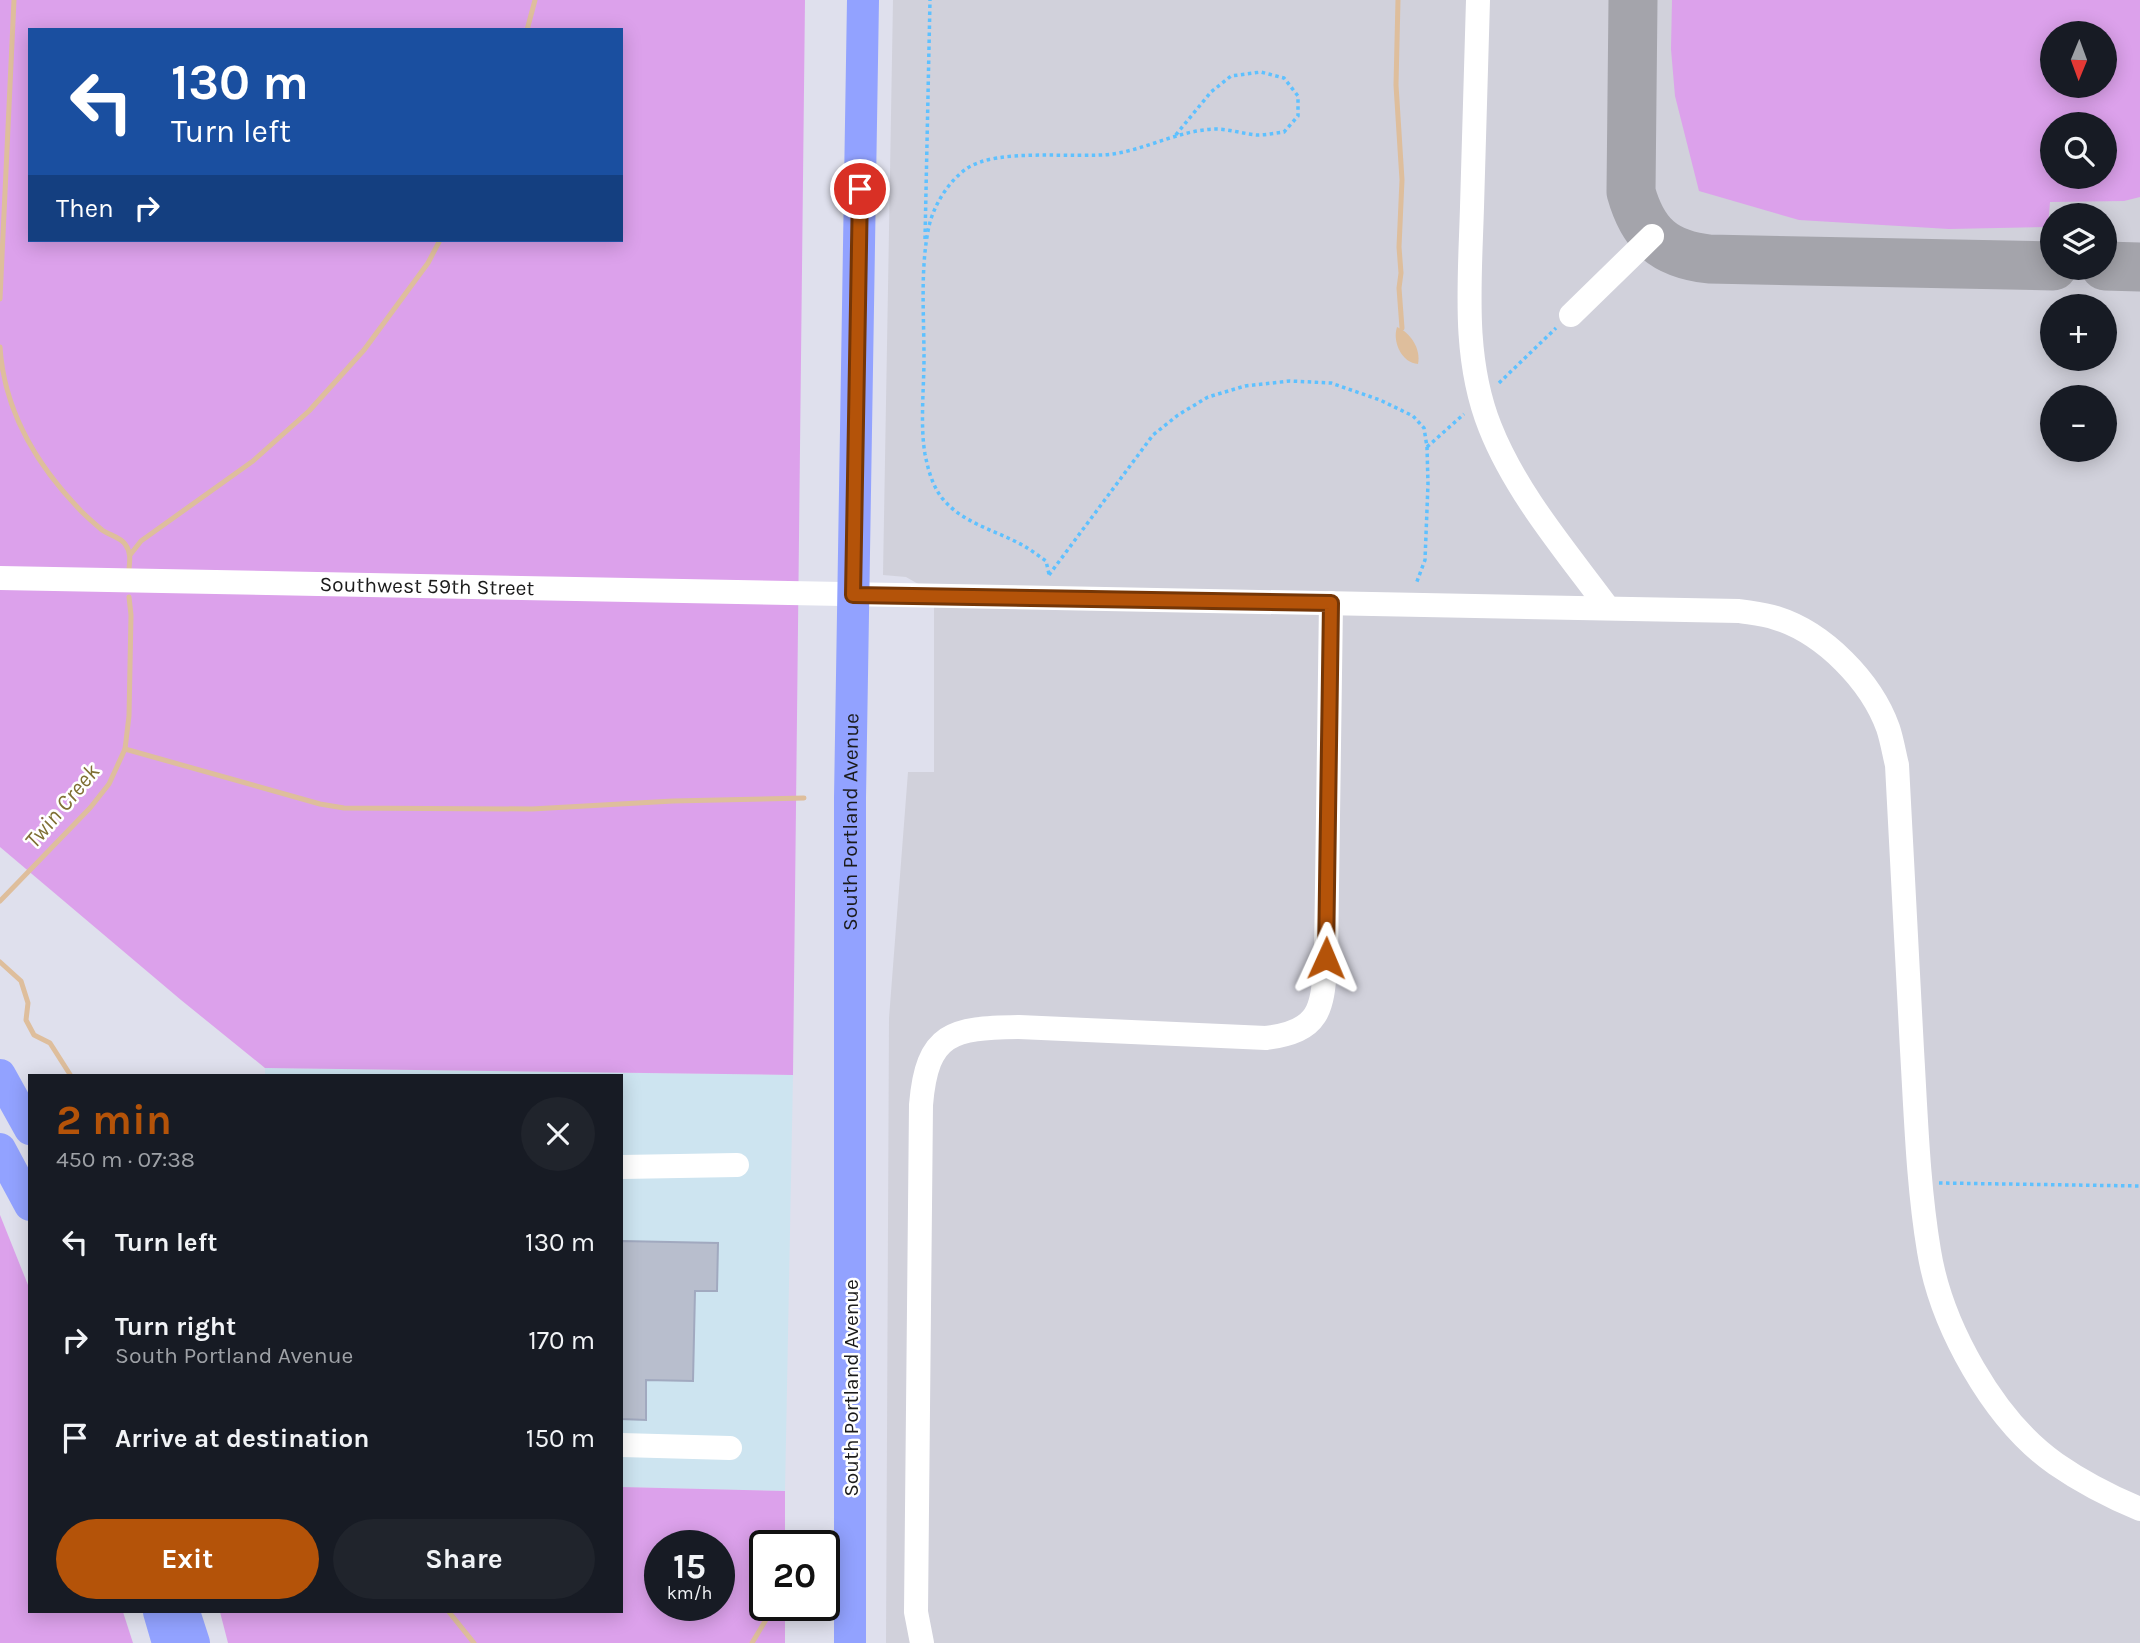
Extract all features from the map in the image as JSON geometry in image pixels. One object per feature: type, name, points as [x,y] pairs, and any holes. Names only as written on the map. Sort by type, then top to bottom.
[{"type":"main road","name":"South Portland Avenue","points":[[850,1643],[850,798],[863,0]]},
{"type":"main road","points":[[0,1075],[28,1125]]},
{"type":"main road","points":[[0,1149],[28,1201]]},
{"type":"main road","points":[[159,1613],[169,1643]]},
{"type":"main road","points":[[184,1613],[194,1643]]},
{"type":"street","points":[[1478,0],[1469,297],[1472,356],[1480,400],[1509,467],[1535,508],[1608,608]]},
{"type":"street","points":[[1570,315],[1652,236]]},
{"type":"street","name":"Southwest 59th Street","points":[[0,578],[853,595],[1048,586],[1331,603],[1739,611],[1777,618],[1828,646],[1850,667],[1870,692],[1888,728],[1897,765],[1920,1182],[1929,1253],[1947,1315],[1975,1372],[2013,1425],[2055,1463],[2110,1496],[2140,1509]]},
{"type":"street","points":[[922,1643],[916,1612],[921,1105],[927,1066],[934,1051],[945,1041],[961,1032],[983,1028],[1019,1027],[1266,1038],[1296,1030],[1307,1024],[1317,1013],[1323,1000],[1326,958],[1331,603]]},
{"type":"street","points":[[623,1167],[737,1165]]},
{"type":"street","points":[[623,1445],[730,1448]]},
{"type":"path","points":[[930,0],[925,260],[925,451],[931,477],[942,498],[973,523],[1024,546],[1046,561],[1048,586]]},
{"type":"path","points":[[925,260],[929,224],[939,200],[967,168],[988,160],[1011,157],[1116,154],[1174,137],[1217,129],[1259,135],[1284,132],[1298,116],[1298,96],[1284,78],[1261,72],[1231,76],[1210,92],[1174,137]]},
{"type":"path","points":[[1427,447],[1570,315]]},
{"type":"path","points":[[1048,586],[1153,435],[1178,415],[1208,397],[1245,386],[1290,381],[1331,383],[1380,400],[1413,416],[1424,428],[1428,484],[1425,560],[1413,590],[1398,604]]},
{"type":"path","points":[[1920,1182],[2140,1186]]},
{"type":"shaded area","points":[[0,0],[805,0],[793,1075],[265,1068],[0,847]]},
{"type":"shaded area","points":[[893,0],[2140,0],[2140,1643],[886,1643],[889,1018],[908,772],[934,772],[934,593],[906,577],[883,575]]},
{"type":"shaded area","points":[[1672,0],[2140,0],[2140,197],[2124,201],[2040,203],[2040,227],[1949,229],[1799,220],[1699,191],[1675,96],[1671,49]]},
{"type":"shaded area","points":[[1397,327],[1407,333],[1414,342],[1418,364],[1407,360],[1400,351],[1396,339]]},
{"type":"shaded area","points":[[265,1068],[793,1075],[785,1491],[623,1487],[623,1074],[265,1074]]},
{"type":"shaded area","points":[[0,1215],[28,1285],[28,1613],[123,1613],[133,1643],[0,1643]]},
{"type":"shaded area","points":[[623,1487],[785,1491],[785,1530],[749,1530],[749,1621],[785,1621],[785,1643],[228,1643],[220,1613],[623,1613]]},
{"type":"building","points":[[623,1241],[718,1243],[717,1291],[695,1291],[693,1381],[646,1380],[646,1420],[623,1419]]},
{"type":"waterway","name":"Twin Creek","points":[[0,299],[14,0]]},
{"type":"waterway","points":[[528,28],[535,0]]},
{"type":"waterway","points":[[1398,0],[1396,85],[1402,180],[1399,247],[1402,328]]},
{"type":"waterway","points":[[130,555],[141,541],[253,461],[309,411],[364,350],[428,263],[439,242]]},
{"type":"waterway","name":"Twin Creek","points":[[0,347],[8,394],[37,457],[82,512],[102,530],[125,544],[130,559],[129,569]]},
{"type":"waterway","name":"Twin Creek","points":[[0,901],[90,808],[109,784],[125,749],[129,716],[129,597]]},
{"type":"waterway","points":[[125,749],[320,804],[344,808],[532,809],[673,801],[804,798]]},
{"type":"waterway","points":[[0,962],[21,981],[28,1003],[26,1020],[34,1035],[50,1043],[70,1074]]},
{"type":"waterway","points":[[450,1613],[474,1643]]},
{"type":"waterway","points":[[752,1643],[765,1621]]},
{"type":"taxiway","points":[[1633,0],[1631,192],[1649,231],[1668,247],[1709,259],[2040,266]]},
{"type":"taxiway","points":[[2117,266],[2140,267]]},
{"type":"route","points":[[860,189],[853,595],[1331,603],[1326,958]]}]
